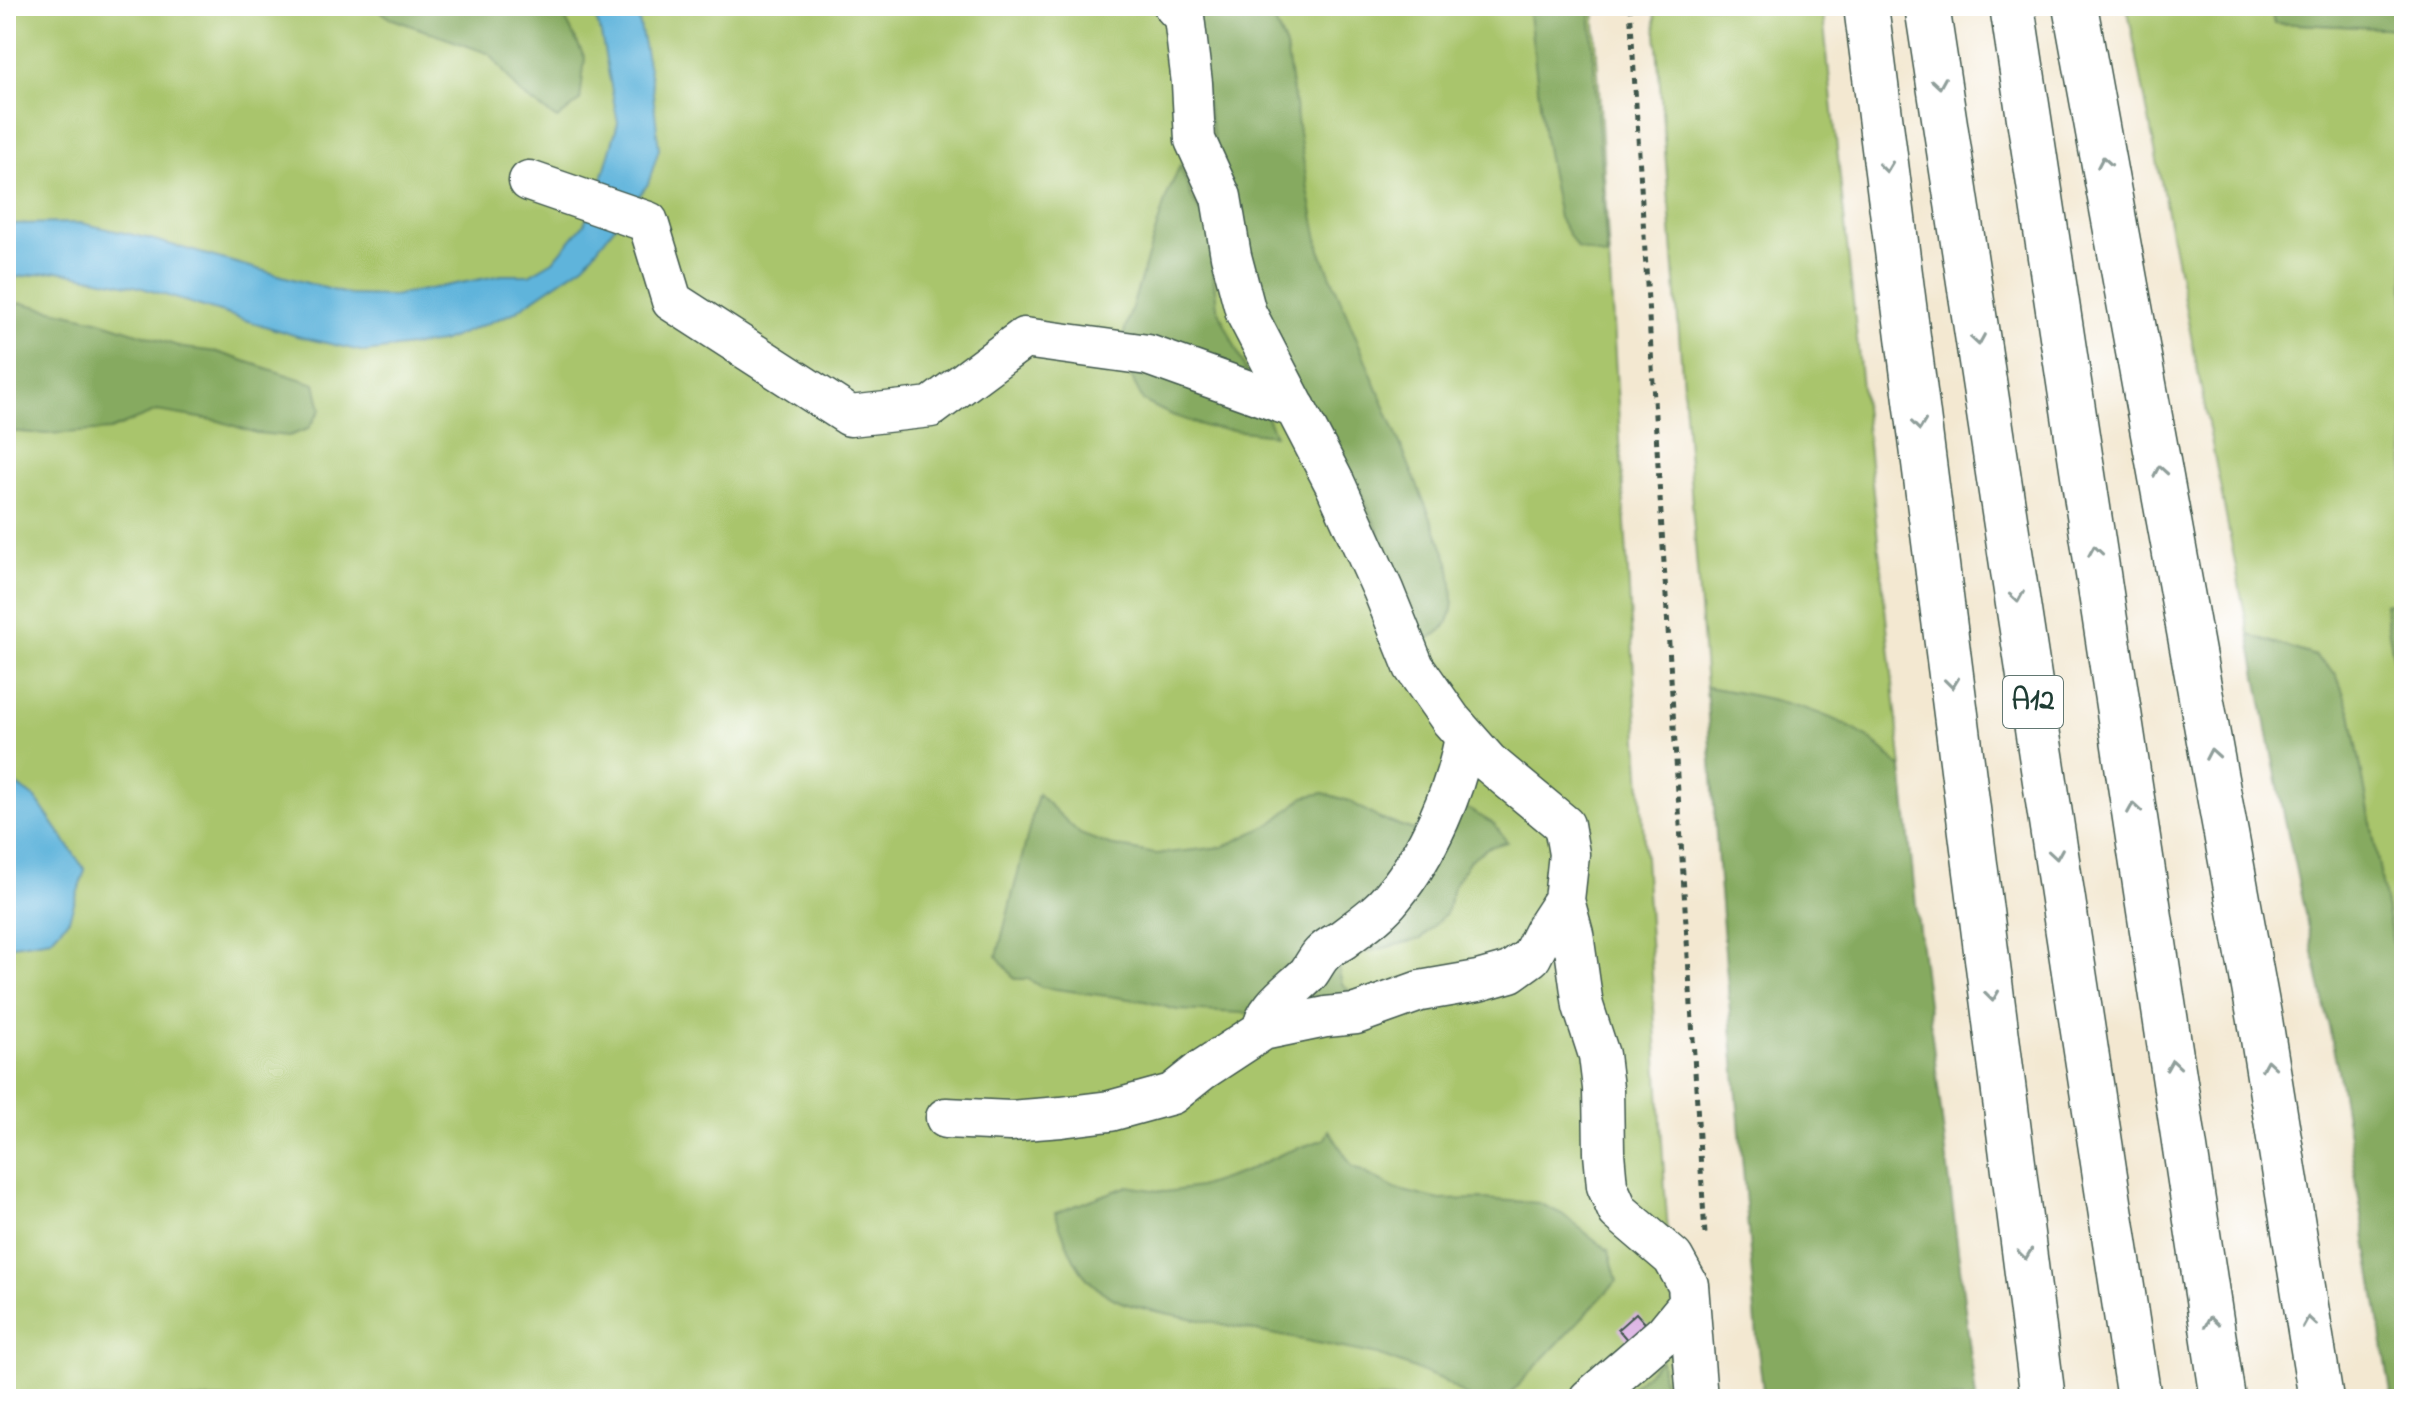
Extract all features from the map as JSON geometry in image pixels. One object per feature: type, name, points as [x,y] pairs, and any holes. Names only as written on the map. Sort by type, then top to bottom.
[{"type":"highway","name":"A12","points":[[1866,6],[2043,1399]]},
{"type":"highway","name":"A12","points":[[1927,6],[2139,1399]]},
{"type":"highway","points":[[2012,6],[2223,1399]]},
{"type":"highway","points":[[2075,6],[2260,1020],[2321,1399]]},
{"type":"lane","points":[[1174,6],[1184,17],[1195,140],[1221,197],[1231,256],[1246,313],[1335,484],[1414,667],[1451,720],[1488,762],[1564,825],[1569,854],[1564,900],[1573,934],[1583,1006],[1599,1055],[1607,1186],[1618,1211],[1673,1258],[1688,1285],[1697,1399]]},
{"type":"lane","points":[[529,181],[648,222],[672,301],[850,416],[931,407],[1024,338],[1148,355],[1296,408]]},
{"type":"lane","points":[[1263,1030],[1263,1023],[1278,1002],[1309,973],[1322,954],[1371,919],[1412,870],[1444,811],[1465,736]]},
{"type":"lane","points":[[946,1118],[1036,1119],[1110,1111],[1172,1094],[1263,1030],[1356,1014],[1420,991],[1510,972],[1531,957],[1564,900]]},
{"type":"lane","points":[[1589,1399],[1665,1333],[1688,1305]]},
{"type":"path","points":[[1630,6],[1706,1244]]},
{"type":"green space","points":[[6,6],[1594,6],[1680,1399],[6,1399]]},
{"type":"green space","points":[[374,6],[559,6],[585,58],[580,101],[557,119],[521,94],[490,54],[390,18]]},
{"type":"green space","points":[[1187,6],[1268,6],[1286,47],[1320,250],[1449,562],[1453,600],[1449,618],[1438,633],[1414,644],[1380,535],[1357,484],[1292,376],[1246,262],[1248,235],[1239,209],[1223,183]]},
{"type":"green space","points":[[1528,6],[1590,6],[1607,257],[1577,248],[1559,218],[1544,136]]},
{"type":"green space","points":[[1654,6],[1822,6],[1902,769],[1870,739],[1828,717],[1768,699],[1706,687]]},
{"type":"green space","points":[[2127,6],[2271,6],[2274,23],[2404,29],[2404,602],[2384,604],[2404,718],[2404,1005],[2351,713],[2336,674],[2315,656],[2249,635]]},
{"type":"green space","points":[[2271,6],[2404,6],[2404,29],[2274,23]]},
{"type":"green space","points":[[1180,165],[1213,240],[1217,307],[1275,435],[1207,427],[1169,414],[1143,401],[1125,364],[1124,333],[1166,198]]},
{"type":"green space","points":[[21,303],[97,320],[184,348],[217,352],[315,384],[321,409],[308,429],[289,436],[256,433],[219,421],[157,411],[110,430],[47,434],[6,431],[6,307]]},
{"type":"green space","points":[[2404,602],[2404,718],[2384,604]]},
{"type":"green space","points":[[2249,635],[2315,656],[2336,674],[2351,713],[2404,1005],[2404,1399],[2392,1399],[2339,1075]]},
{"type":"green space","points":[[1706,687],[1768,699],[1828,717],[1870,739],[1902,769],[1976,1399],[1764,1399],[1719,880]]},
{"type":"green space","points":[[1323,793],[1349,801],[1380,819],[1414,830],[1449,798],[1494,824],[1507,842],[1487,848],[1470,860],[1455,883],[1446,913],[1421,939],[1345,957],[1338,967],[1342,984],[1354,994],[1308,1016],[1177,1010],[1144,1001],[1041,987],[1028,979],[1015,979],[997,956],[1038,794],[1080,834],[1109,845],[1156,854],[1223,847],[1271,824],[1304,797]]},
{"type":"green space","points":[[1329,1130],[1352,1166],[1395,1189],[1440,1200],[1539,1203],[1562,1214],[1609,1251],[1617,1281],[1505,1399],[1470,1399],[1441,1379],[1378,1355],[1155,1311],[1119,1301],[1093,1285],[1084,1275],[1071,1253],[1055,1213],[1128,1186],[1165,1192],[1199,1187],[1325,1139]]},
{"type":"green space","points":[[1661,1360],[1665,1399],[1618,1399]]},
{"type":"water","points":[[592,6],[636,6],[652,84],[659,149],[648,184],[585,264],[513,313],[441,342],[365,352],[300,337],[139,287],[58,271],[6,279],[6,224],[81,223],[147,238],[350,295],[393,296],[502,275],[529,275],[553,261],[584,224],[600,186],[618,123],[601,34]]},
{"type":"water","points":[[6,777],[36,799],[85,870],[69,919],[51,939],[6,946]]},
{"type":"building","points":[[1636,1313],[1653,1332],[1634,1348],[1618,1329]]}]
